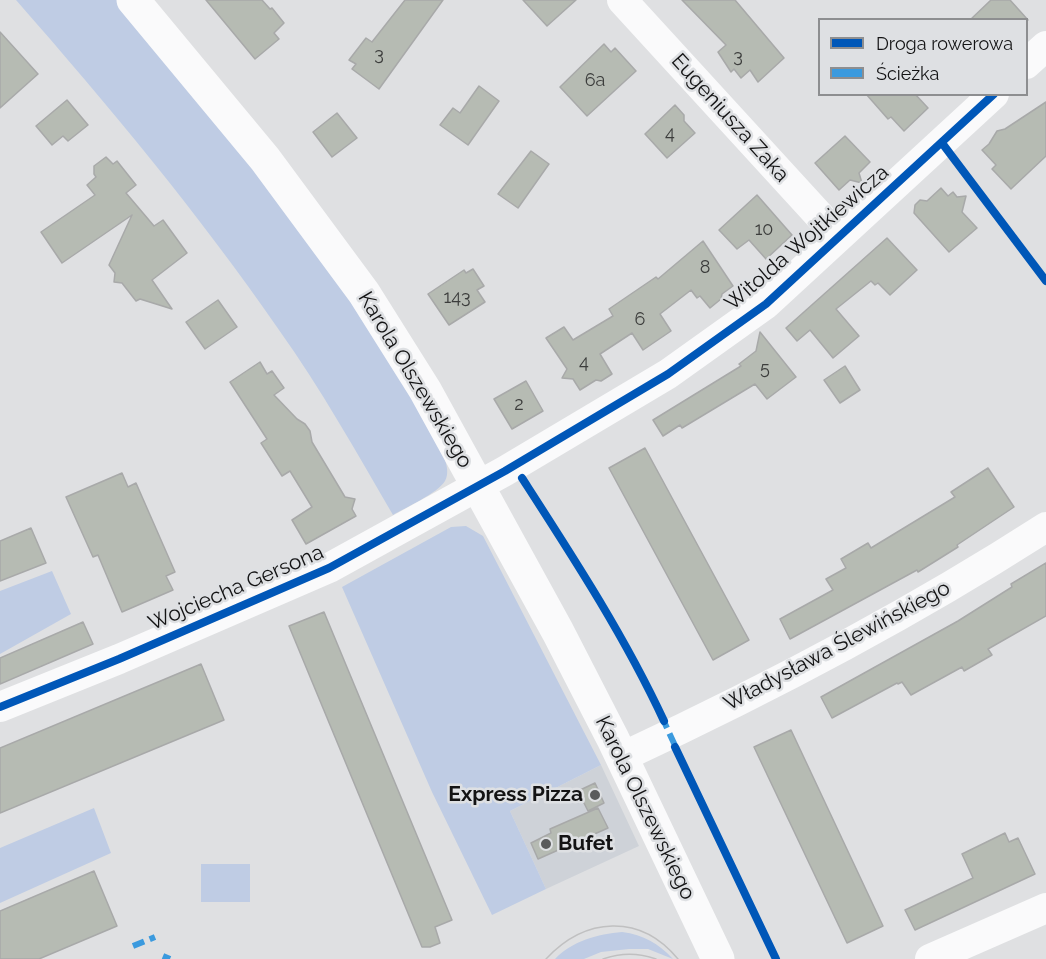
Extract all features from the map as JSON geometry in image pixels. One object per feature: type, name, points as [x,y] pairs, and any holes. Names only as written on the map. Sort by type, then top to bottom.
[{"type":"street","name":"Karola Olszewskiego","points":[[133,0],[265,159],[363,293],[425,390],[558,632],[622,757],[718,959]]},
{"type":"street","name":"Eugeniusza Zaka","points":[[622,0],[838,236]]},
{"type":"street","points":[[1028,62],[1046,46]]},
{"type":"street","name":"Witolda Wojtkiewicza","points":[[478,486],[668,374],[766,304],[992,96]]},
{"type":"street","name":"Wojciecha Gersona","points":[[0,707],[329,568],[478,486]]},
{"type":"street","name":"Władysława Ślewińskiego","points":[[622,757],[836,651],[988,564],[1046,527]]},
{"type":"street","points":[[930,959],[1046,908]]},
{"type":"shaded area","points":[[16,0],[120,0],[210,107],[383,345],[444,457],[447,475],[441,486],[393,515],[309,375],[249,287],[152,161]]},
{"type":"shaded area","points":[[466,526],[483,536],[601,765],[510,811],[546,889],[492,915],[432,792],[342,587],[451,527]]},
{"type":"shaded area","points":[[52,571],[71,614],[0,654],[0,591]]},
{"type":"shaded area","points":[[601,765],[639,846],[546,889],[510,811]]},
{"type":"shaded area","points":[[94,808],[111,853],[0,903],[0,848]]},
{"type":"shaded area","points":[[201,864],[250,864],[250,902],[201,902]]},
{"type":"shaded area","points":[[622,932],[650,941],[662,948],[673,959],[648,949],[629,949],[601,952],[584,959],[555,959],[577,943]]},
{"type":"building","points":[[206,0],[262,0],[284,23],[274,33],[279,39],[255,59]]},
{"type":"building","points":[[405,0],[443,0],[379,89],[352,69],[356,64],[349,60],[366,38],[372,42]]},
{"type":"building","points":[[523,0],[576,0],[547,26]]},
{"type":"building","points":[[682,0],[735,0],[784,58],[758,82],[750,70],[741,78],[734,69],[731,72],[718,52],[726,45]]},
{"type":"building","points":[[991,0],[1010,0],[1026,18],[972,18]]},
{"type":"building","points":[[0,32],[38,74],[0,108]]},
{"type":"building","points":[[604,44],[611,52],[615,48],[636,71],[587,116],[560,87]]},
{"type":"building","points":[[479,86],[499,101],[468,145],[440,125],[453,108],[460,113]]},
{"type":"building","points":[[868,96],[917,96],[928,108],[904,131],[891,117],[888,119]]},
{"type":"building","points":[[67,100],[88,125],[68,141],[63,136],[52,145],[36,126]]},
{"type":"building","points":[[1046,102],[1046,156],[1011,189],[992,169],[996,165],[982,150],[997,131],[1005,129]]},
{"type":"building","points":[[675,105],[684,115],[684,121],[695,133],[667,158],[645,134]]},
{"type":"building","points":[[337,113],[357,138],[332,157],[313,132]]},
{"type":"building","points":[[845,136],[870,162],[859,173],[862,183],[850,180],[839,190],[815,163]]},
{"type":"building","points":[[531,151],[549,164],[518,208],[498,194]]},
{"type":"building","points":[[106,157],[113,164],[117,161],[136,185],[126,193],[154,226],[163,220],[187,253],[152,280],[172,309],[140,299],[136,301],[122,283],[114,282],[115,273],[109,265],[132,215],[62,263],[41,232],[95,195],[87,185],[96,177],[94,166]]},
{"type":"building","points":[[941,188],[948,196],[953,192],[957,197],[966,196],[962,212],[977,228],[949,252],[914,213],[915,205],[920,200],[927,201]]},
{"type":"building","points":[[757,195],[792,235],[766,259],[749,240],[737,249],[719,230]]},
{"type":"building","points":[[887,238],[917,270],[890,295],[878,283],[875,285],[871,281],[836,309],[859,336],[833,358],[810,330],[797,341],[786,328]]},
{"type":"building","points":[[703,241],[733,286],[722,294],[721,299],[710,308],[700,296],[697,298],[691,290],[660,314],[671,331],[643,350],[632,333],[600,354],[612,374],[580,390],[573,379],[562,378],[567,369],[546,338],[564,327],[573,340],[613,316],[609,309],[656,277],[658,279]]},
{"type":"building","points":[[473,269],[484,286],[477,290],[485,302],[449,325],[428,294],[464,270],[466,273]]},
{"type":"building","points":[[218,300],[237,327],[205,349],[186,322]]},
{"type":"building","points":[[760,332],[796,377],[767,399],[755,384],[682,428],[680,425],[663,436],[653,420],[741,366],[739,364],[756,351]]},
{"type":"building","points":[[260,362],[267,374],[272,371],[284,388],[274,395],[310,431],[312,442],[345,497],[355,499],[352,509],[356,516],[306,544],[292,520],[312,507],[290,471],[282,476],[261,443],[267,439],[230,382]]},
{"type":"building","points":[[845,366],[860,390],[840,403],[824,380]]},
{"type":"building","points":[[526,381],[543,411],[512,429],[494,399]]},
{"type":"building","points":[[645,448],[749,640],[713,660],[609,468]]},
{"type":"building","points":[[988,468],[1014,507],[918,572],[917,570],[790,639],[780,619],[833,590],[826,579],[846,568],[841,559],[868,543],[871,548],[955,497],[951,492]]},
{"type":"building","points":[[122,473],[128,487],[136,483],[175,572],[166,576],[173,590],[122,612],[98,555],[93,557],[66,497]]},
{"type":"building","points":[[31,528],[46,563],[0,581],[0,541]]},
{"type":"building","points":[[1046,563],[1046,616],[988,649],[992,655],[964,671],[962,667],[911,695],[902,682],[897,683],[832,718],[821,697],[958,621]]},
{"type":"building","points":[[324,612],[452,920],[435,927],[440,943],[430,947],[422,947],[289,626]]},
{"type":"building","points":[[83,622],[93,644],[0,684],[0,658]]},
{"type":"building","points":[[201,664],[224,720],[0,813],[0,748]]},
{"type":"building","points":[[791,730],[883,926],[847,943],[754,747]]},
{"type":"building","points":[[595,783],[604,803],[588,811],[578,791]]},
{"type":"building","points":[[598,808],[608,828],[538,859],[531,843],[551,833],[550,829]]},
{"type":"building","points":[[1005,833],[1009,842],[1018,838],[1035,874],[915,930],[905,910],[973,878],[962,854]]},
{"type":"building","points":[[94,871],[117,926],[39,959],[0,959],[0,911]]},
{"type":"tram line","points":[[546,959],[561,945],[578,935],[595,928],[612,926],[630,928],[647,934],[663,944],[678,959]]},
{"type":"tram line","points":[[603,959],[630,954],[656,959]]},
{"type":"marked path","points":[[662,717],[677,750]]},
{"type":"marked path","points":[[133,946],[155,937]]},
{"type":"marked path","points":[[163,956],[170,959]]},
{"type":"cycle path","points":[[0,707],[119,659],[329,568],[505,471],[668,374],[766,304],[992,96]]},
{"type":"cycle path","points":[[942,143],[1046,281]]},
{"type":"cycle path","points":[[522,478],[615,627],[664,721]]},
{"type":"cycle path","points":[[675,747],[776,959]]},
{"type":"place","name":"Express Pizza","points":[[595,795]]},
{"type":"place","name":"Bufet","points":[[546,844]]}]
